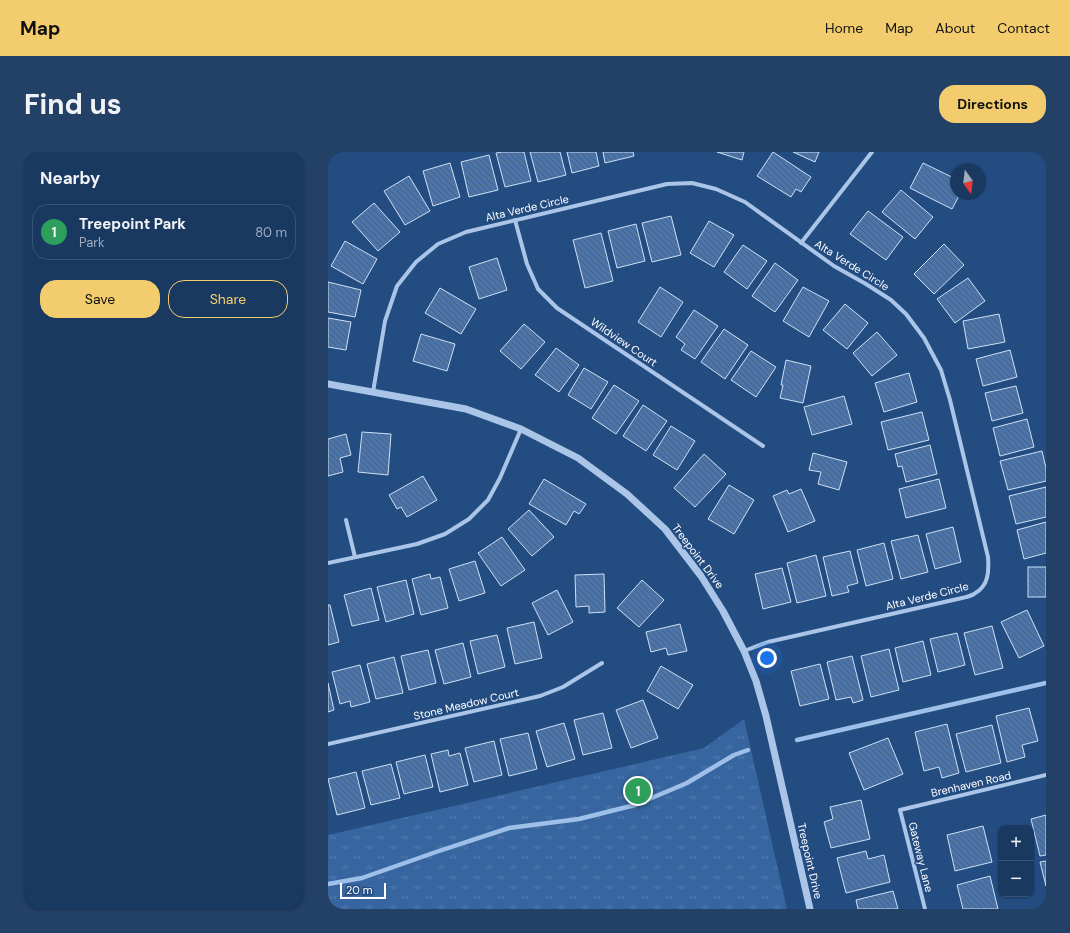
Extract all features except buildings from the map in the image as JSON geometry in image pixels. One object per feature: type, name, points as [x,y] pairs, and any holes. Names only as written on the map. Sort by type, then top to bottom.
[{"type":"street","points":[[801,243],[872,152]]},
{"type":"street","name":"Alta Verde Circle","points":[[373,392],[385,321],[397,286],[416,262],[438,244],[466,232],[667,184],[692,183],[716,189],[745,202],[834,266],[866,284],[890,300],[906,314],[924,338],[941,370],[950,400],[988,557],[989,572],[984,585],[975,594],[962,598],[768,642],[744,651]]},
{"type":"street","name":"Wildview Court","points":[[515,220],[527,264],[538,288],[557,308],[763,446]]},
{"type":"street","name":"Treepoint Drive","points":[[328,384],[466,409],[521,429],[578,458],[627,494],[665,529],[701,576],[723,611],[744,651],[756,681],[766,716],[810,909]]},
{"type":"street","points":[[328,563],[417,544],[445,534],[469,519],[488,500],[500,478],[521,429]]},
{"type":"street","points":[[346,520],[355,557]]},
{"type":"street","name":"Stone Meadow Court","points":[[328,744],[540,696],[563,687],[602,663]]},
{"type":"street","name":"Brenhaven Road","points":[[900,810],[1046,775]]},
{"type":"street","name":"Gateway Lane","points":[[900,810],[925,909]]},
{"type":"green space","points":[[744,719],[787,909],[328,909],[328,835],[704,748]]},
{"type":"waterway","points":[[797,740],[1046,683]]},
{"type":"waterway","points":[[328,884],[362,878],[509,828],[579,819],[635,805],[687,783],[734,755],[748,750]]},
{"type":"place","name":"Treepoint Park","points":[[638,791]]}]
